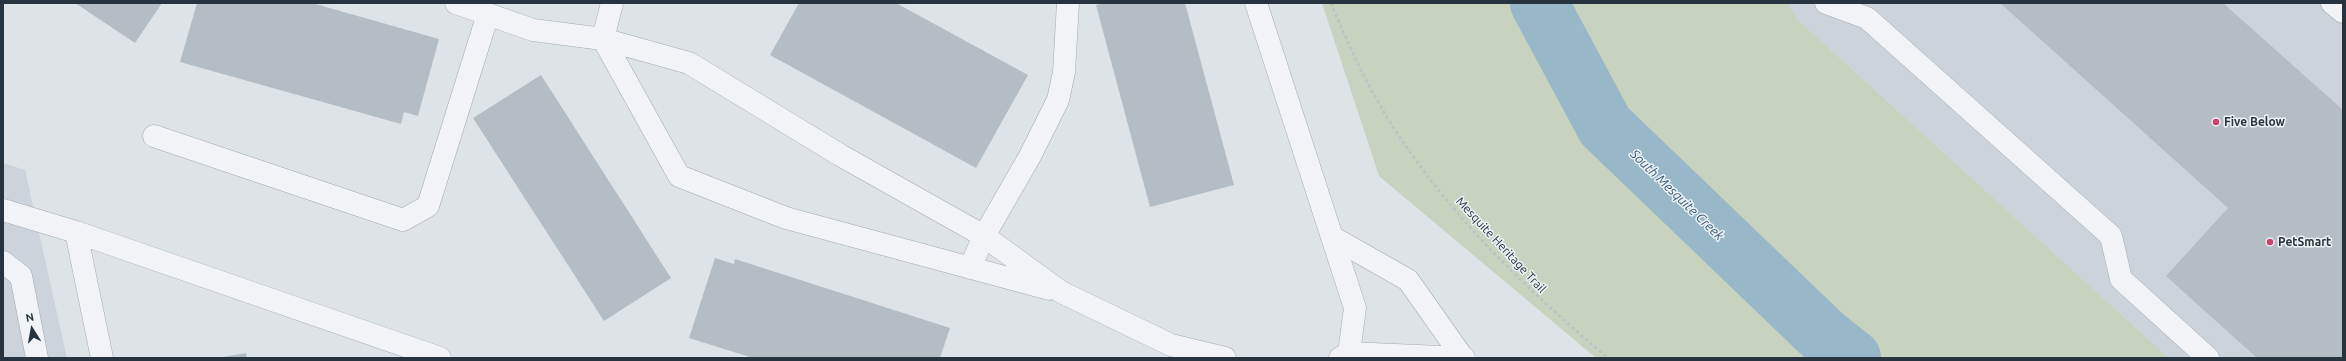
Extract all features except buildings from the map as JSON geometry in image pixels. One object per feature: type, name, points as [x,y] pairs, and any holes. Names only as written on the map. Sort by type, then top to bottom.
[{"type":"lane","points":[[456,3],[533,30],[603,39],[689,63],[840,155],[984,236],[1061,292],[1171,345],[1225,358]]},
{"type":"lane","points":[[612,3],[603,39],[679,176],[786,218],[1061,292]]},
{"type":"lane","points":[[970,268],[984,236],[1030,156],[1058,100],[1064,72],[1068,3]]},
{"type":"lane","points":[[1256,3],[1355,308],[1344,355],[1464,358]]},
{"type":"lane","points":[[1826,3],[1867,18],[2111,236],[2121,279],[2208,358]]},
{"type":"lane","points":[[2332,3],[2343,12]]},
{"type":"lane","points":[[154,136],[403,220],[428,206],[488,14]]},
{"type":"lane","points":[[3,210],[76,232],[440,358]]},
{"type":"lane","points":[[76,232],[102,358]]},
{"type":"lane","points":[[1332,237],[1408,280],[1464,358]]},
{"type":"lane","points":[[3,262],[22,276],[37,358]]},
{"type":"path","name":"Mesquite Heritage Trail","points":[[1331,3],[1363,78],[1414,161],[1479,238],[1551,310],[1608,358]]},
{"type":"shaded area","points":[[1788,3],[2343,3],[2343,358],[2169,358],[1797,19]]},
{"type":"shaded area","points":[[3,163],[25,170],[67,358],[3,358]]},
{"type":"green space","points":[[1322,3],[1788,3],[1797,19],[2169,358],[1596,358],[1379,176]]},
{"type":"waterway","name":"South Mesquite Creek","points":[[1539,3],[1605,126],[1824,336],[1852,358]]},
{"type":"place","name":"Five Below","points":[[2216,122]]},
{"type":"place","name":"PetSmart","points":[[2270,242]]}]
